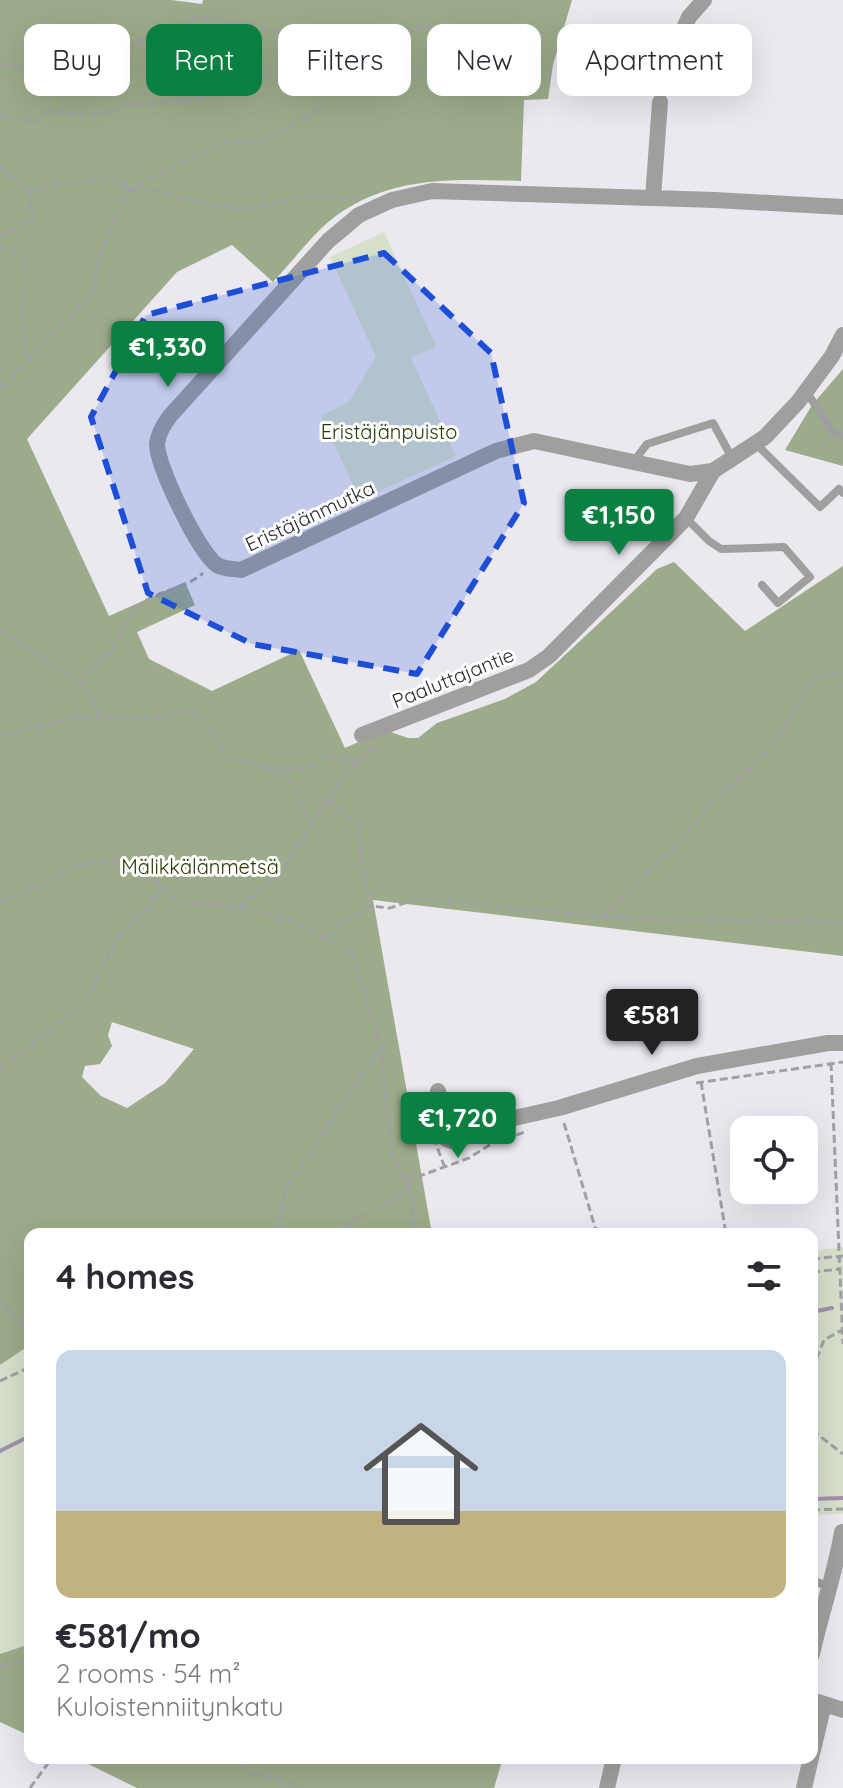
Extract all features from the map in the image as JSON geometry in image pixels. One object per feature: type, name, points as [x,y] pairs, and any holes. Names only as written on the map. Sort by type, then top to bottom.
[{"type":"street","points":[[686,24],[704,0]]},
{"type":"street","points":[[653,198],[660,102]]},
{"type":"street","points":[[214,562],[202,551],[161,466],[157,443],[162,427],[328,241],[359,215],[392,200],[432,191],[843,207]]},
{"type":"street","name":"Paaluttajantie","points":[[362,735],[529,670],[549,656],[686,518],[713,471],[756,444],[772,429],[806,391],[843,335]]},
{"type":"street","name":"Eristäjänmutka","points":[[214,562],[219,567],[241,570],[262,562],[496,451],[517,444],[534,441],[557,444],[690,474],[713,471]]},
{"type":"street","points":[[438,1091],[444,1115],[440,1128],[449,1139],[463,1138],[469,1128],[559,1108],[697,1066],[843,1043]]},
{"type":"street","points":[[818,1630],[834,1575],[842,1532]]},
{"type":"street","points":[[818,1702],[843,1710]]},
{"type":"street","points":[[607,1788],[613,1764]]},
{"type":"street","points":[[804,1788],[810,1764]]},
{"type":"lane","points":[[806,391],[832,431],[843,436]]},
{"type":"lane","points":[[634,461],[647,444],[713,423],[733,458]]},
{"type":"lane","points":[[756,444],[820,507],[839,489],[843,493]]},
{"type":"lane","points":[[686,518],[721,549],[784,547],[810,577],[778,603],[762,585]]},
{"type":"lane","points":[[818,1582],[829,1587]]},
{"type":"path","points":[[0,68],[6,65],[89,70],[152,36],[169,34],[193,18],[220,19],[278,31]]},
{"type":"path","points":[[411,31],[427,25],[441,39],[447,61],[427,74],[411,72]]},
{"type":"path","points":[[0,115],[35,122],[48,110],[92,115],[132,105],[199,99],[259,72],[278,79]]},
{"type":"path","points":[[0,390],[92,293],[99,257],[127,191],[223,140],[257,142],[267,138],[311,114],[328,96]]},
{"type":"path","points":[[660,102],[662,96]]},
{"type":"path","points":[[0,167],[29,191],[32,220],[0,236]]},
{"type":"path","points":[[29,191],[75,182],[122,179],[127,191]]},
{"type":"path","points":[[127,191],[154,190],[241,209],[283,202],[299,195],[361,198]]},
{"type":"path","points":[[0,244],[27,261],[21,309],[27,361]]},
{"type":"path","points":[[82,685],[85,673],[112,650],[135,608],[175,586],[194,582],[214,562]]},
{"type":"path","points":[[0,630],[82,685],[101,717]]},
{"type":"path","points":[[601,917],[672,850],[712,801],[754,765],[777,739],[812,681],[843,672]]},
{"type":"path","points":[[0,735],[80,716],[159,717],[188,709],[202,719],[227,755],[289,770],[308,767],[329,755],[358,763]]},
{"type":"path","points":[[239,907],[280,874],[328,799],[379,742]]},
{"type":"path","points":[[261,765],[291,782],[310,826]]},
{"type":"path","points":[[328,799],[358,825],[364,879],[372,900]]},
{"type":"path","points":[[0,902],[88,862],[122,860],[151,876],[180,903],[239,907],[294,921],[352,954],[381,1048],[391,1154],[406,1181],[413,1228]]},
{"type":"path","points":[[0,1069],[85,1002],[113,946],[148,907],[162,886]]},
{"type":"path","points":[[326,937],[342,922],[370,906],[390,908],[419,898],[529,912],[601,917],[843,923]]},
{"type":"path","points":[[278,1228],[285,1190],[381,1048]]},
{"type":"path","points":[[687,1085],[843,1062]]},
{"type":"path","points":[[831,1063],[843,1344]]},
{"type":"path","points":[[701,1082],[725,1228]]},
{"type":"path","points":[[563,1120],[595,1228]]},
{"type":"path","points":[[406,1181],[469,1158],[491,1144],[534,1129]]},
{"type":"path","points":[[342,1228],[409,1191]]},
{"type":"path","points":[[818,1258],[841,1256]]},
{"type":"path","points":[[818,1271],[840,1269]]},
{"type":"path","points":[[0,1301],[24,1328]]},
{"type":"path","points":[[818,1355],[824,1340],[843,1330]]},
{"type":"path","points":[[0,1381],[24,1370]]},
{"type":"path","points":[[818,1435],[843,1454]]},
{"type":"path","points":[[818,1510],[843,1509]]},
{"type":"path","points":[[0,1666],[24,1658]]},
{"type":"path","points":[[30,1788],[48,1764]]},
{"type":"path","points":[[240,1764],[252,1773],[300,1788]]},
{"type":"highlighted area","points":[[384,253],[491,353],[524,503],[417,674],[252,644],[148,593],[91,417],[146,315]]},
{"type":"green space","name":"Mälikkälänmetsä","points":[[0,0],[171,0],[202,4],[203,0],[572,0],[565,24],[557,24],[557,51],[548,99],[524,100],[521,181],[420,183],[372,196],[349,207],[327,223],[273,282],[232,245],[177,272],[27,439],[109,616],[185,582],[195,605],[137,632],[149,659],[212,691],[299,650],[345,748],[385,730],[418,738],[437,723],[505,699],[536,682],[657,569],[674,562],[745,631],[843,566],[843,956],[373,900],[431,1228],[24,1228],[24,1349],[0,1365]],"holes":[[[112,1022],[194,1049],[165,1083],[127,1108],[101,1096],[82,1077],[85,1066],[100,1064],[112,1046],[108,1035]]]},
{"type":"green space","name":"Eristäjänpuisto","points":[[384,232],[436,346],[411,358],[456,456],[360,500],[321,416],[349,402],[376,357],[330,257]]},
{"type":"green space","points":[[843,369],[843,466],[785,450],[812,405]]},
{"type":"green space","points":[[843,1247],[843,1514],[818,1515],[818,1250]]},
{"type":"green space","points":[[24,1349],[24,1646],[0,1654],[0,1365]]},
{"type":"green space","points":[[24,1646],[24,1733],[0,1722],[0,1654]]},
{"type":"green space","points":[[88,1764],[501,1764],[494,1788],[137,1788]]},
{"type":"waterway","points":[[818,1311],[832,1308]]},
{"type":"waterway","points":[[0,1451],[24,1439]]},
{"type":"waterway","points":[[818,1499],[843,1498]]}]
